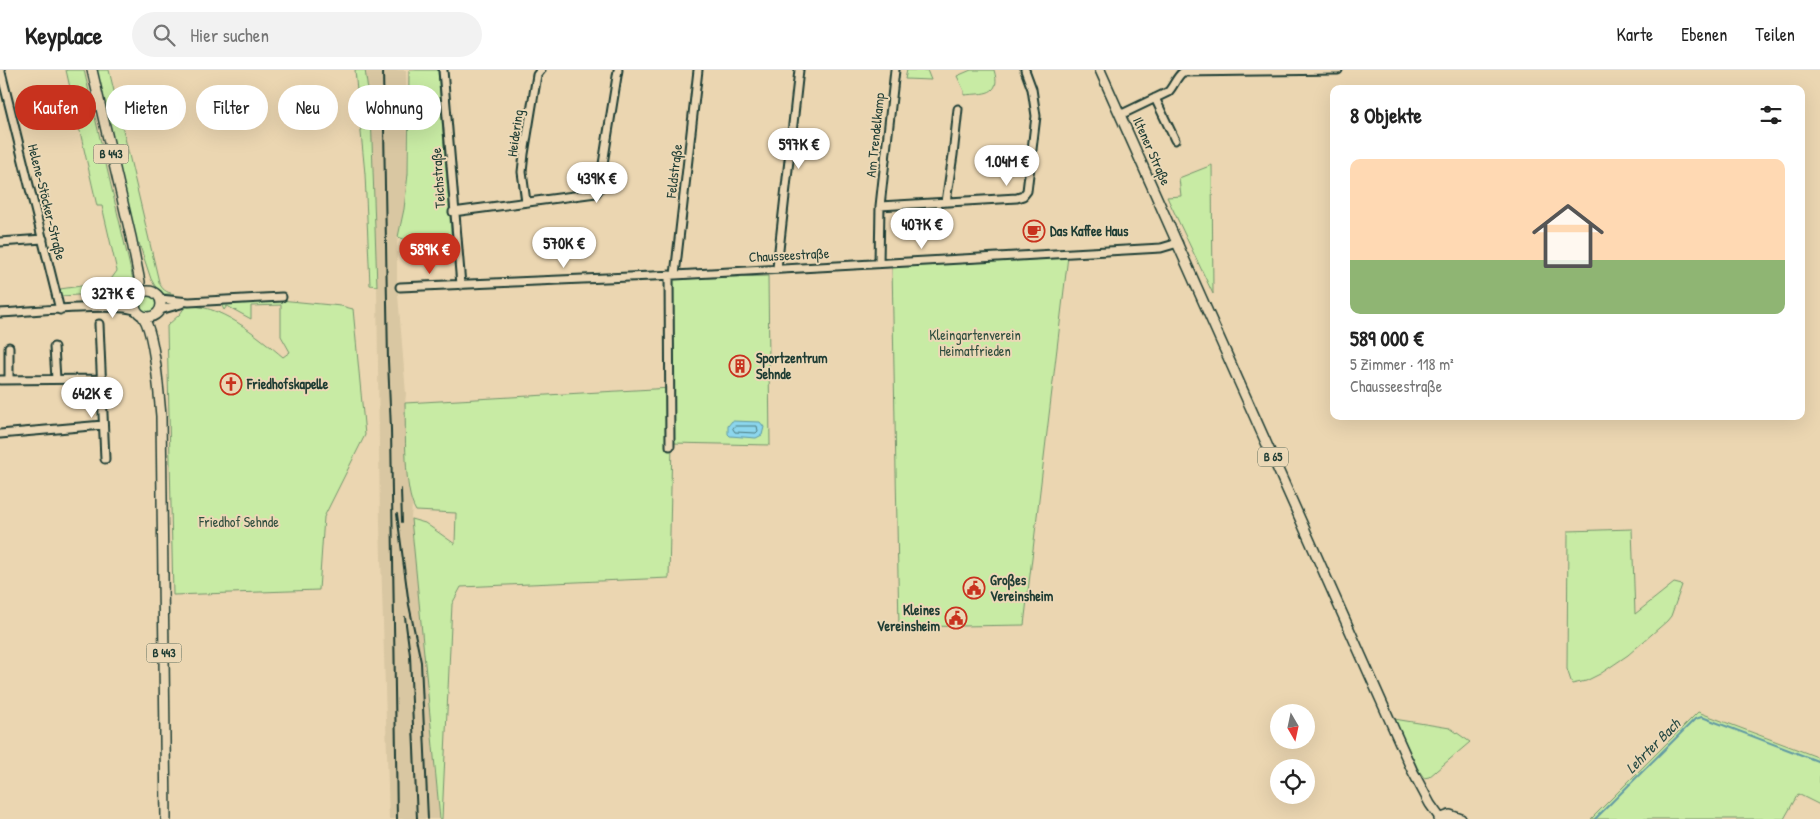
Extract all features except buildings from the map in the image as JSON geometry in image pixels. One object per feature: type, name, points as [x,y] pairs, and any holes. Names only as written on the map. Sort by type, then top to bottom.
[{"type":"main road","name":"B 443","points":[[92,70],[140,282],[138,297]]},
{"type":"main road","name":"Iltener Straße","points":[[1100,70],[1178,243]]},
{"type":"main road","name":"B 443","points":[[131,238],[151,292]]},
{"type":"main road","name":"B 65","points":[[1178,243],[1412,770],[1440,819]]},
{"type":"main road","points":[[147,291],[151,292],[160,298],[158,312],[150,318],[140,314],[135,307],[138,297],[147,291]]},
{"type":"main road","name":"B 443","points":[[158,312],[154,320],[158,349],[161,416],[166,819]]},
{"type":"main road","name":"B 443","points":[[140,314],[149,326],[158,375]]},
{"type":"main road","points":[[1440,819],[1450,815],[1461,819]]},
{"type":"street","name":"Teichstraße","points":[[443,70],[460,285]]},
{"type":"street","name":"Heidering","points":[[526,202],[522,172],[524,154],[537,76],[541,70]]},
{"type":"street","points":[[454,212],[591,195],[599,189],[618,70]]},
{"type":"street","name":"Feldstraße","points":[[670,446],[672,275],[698,70]]},
{"type":"street","points":[[777,268],[799,70]]},
{"type":"street","name":"Am Trendelkamp","points":[[879,263],[880,206],[895,70]]},
{"type":"street","points":[[880,206],[1017,198],[1023,196],[1027,191],[1036,116],[1032,89],[1025,70]]},
{"type":"street","points":[[1120,115],[1168,92],[1173,87],[1177,76],[1183,72],[1338,70]]},
{"type":"street","name":"Helene-Stöcker-Straße","points":[[1,72],[60,310]]},
{"type":"street","points":[[1155,98],[1175,140]]},
{"type":"street","points":[[946,202],[958,109]]},
{"type":"street","points":[[0,242],[43,239]]},
{"type":"street","name":"Chausseestraße","points":[[400,287],[672,275],[1161,248],[1178,243]]},
{"type":"street","points":[[95,308],[138,297]]},
{"type":"street","points":[[160,298],[189,302],[282,297]]},
{"type":"street","points":[[158,312],[189,302]]},
{"type":"street","points":[[0,313],[128,308],[140,314]]},
{"type":"street","points":[[100,324],[105,459]]},
{"type":"street","points":[[9,347],[9,380]]},
{"type":"street","points":[[54,347],[56,379]]},
{"type":"street","points":[[0,380],[101,378]]},
{"type":"street","points":[[0,434],[103,425]]},
{"type":"shaded area","points":[[365,70],[406,70],[406,85],[367,85]]},
{"type":"shaded area","points":[[372,130],[407,130],[408,174],[404,209],[397,242],[397,282],[406,394],[408,487],[412,505],[411,519],[440,819],[389,819],[380,524],[377,286]]},
{"type":"green space","points":[[66,70],[84,70],[88,85],[69,85]]},
{"type":"green space","points":[[95,70],[109,70],[113,85],[106,85],[106,117]]},
{"type":"green space","points":[[355,70],[365,70],[367,85],[356,85]]},
{"type":"green space","points":[[409,70],[438,70],[439,85],[409,85]]},
{"type":"green space","points":[[907,70],[927,70],[931,80],[905,79]]},
{"type":"green space","points":[[971,70],[994,70],[996,85],[990,92],[964,95],[957,76]]},
{"type":"green space","points":[[441,107],[453,256],[398,237],[404,209],[408,174],[408,130],[441,130]]},
{"type":"green space","points":[[96,121],[134,284],[130,290],[61,296],[60,289],[109,282],[117,271],[102,206],[97,206],[80,130],[96,130]]},
{"type":"green space","points":[[109,130],[123,130],[159,282],[161,287],[174,294],[164,294],[155,286],[139,243],[136,244]]},
{"type":"green space","points":[[361,130],[372,130],[377,286],[370,285],[365,174]]},
{"type":"green space","points":[[1212,165],[1213,294],[1167,197],[1181,196],[1179,178]]},
{"type":"green space","name":"Kleingartenverein Heimatfrieden","points":[[1068,256],[1024,625],[899,627],[892,266]]},
{"type":"green space","points":[[768,276],[770,445],[672,443],[669,578],[461,587],[452,604],[442,819],[440,819],[411,519],[425,523],[455,544],[456,513],[416,511],[412,502],[407,475],[405,403],[671,388],[673,279]]},
{"type":"green space","points":[[148,296],[154,298],[156,304],[154,310],[148,312],[142,310],[140,304],[142,298]]},
{"type":"green space","name":"Friedhof Sehnde","points":[[280,300],[341,306],[353,309],[365,435],[324,517],[319,590],[173,595],[167,326],[185,307],[210,309],[237,322],[283,357],[290,352],[281,336],[281,305],[251,306],[251,319],[227,306],[224,310],[221,304]]},
{"type":"green space","points":[[1632,529],[1635,614],[1674,583],[1682,585],[1671,616],[1628,655],[1600,674],[1586,681],[1572,684],[1567,669],[1568,531]]},
{"type":"green space","points":[[1698,712],[1820,758],[1820,805],[1798,794],[1784,819],[1591,819]]},
{"type":"green space","points":[[1394,719],[1450,728],[1470,742],[1429,777],[1424,778]]},
{"type":"water","points":[[732,421],[760,422],[764,427],[762,435],[756,438],[730,436],[728,434],[728,426]]},
{"type":"waterway","name":"Lehrter Bach","points":[[1595,819],[1695,719],[1702,717],[1820,762]]},
{"type":"railway","points":[[383,70],[397,819]]},
{"type":"railway","points":[[401,489],[402,522]]},
{"type":"railway","points":[[397,514],[409,605],[421,662],[428,819]]},
{"type":"railway","points":[[405,617],[410,655],[417,819]]},
{"type":"place","name":"Das Kaffee Haus","points":[[1034,231]]},
{"type":"place","name":"Sportzentrum Sehnde","points":[[740,366]]},
{"type":"place","name":"Friedhofskapelle","points":[[231,384]]},
{"type":"place","name":"Großes Vereinsheim","points":[[974,588]]},
{"type":"place","name":"Kleines Vereinsheim","points":[[956,618]]}]
